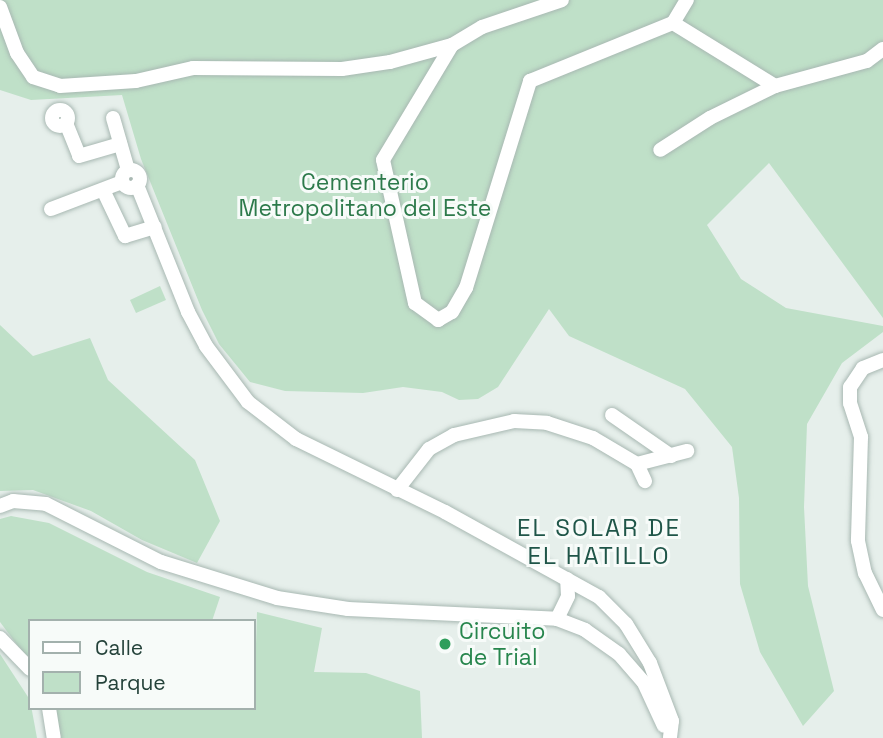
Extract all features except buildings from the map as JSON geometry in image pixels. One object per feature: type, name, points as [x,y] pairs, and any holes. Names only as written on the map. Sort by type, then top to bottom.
[{"type":"street","points":[[0,7],[17,53],[33,77],[60,86],[145,80],[193,68],[342,69],[390,62],[452,44],[482,27],[562,0]]},
{"type":"street","points":[[452,44],[383,160],[415,303],[438,320],[452,312],[466,288],[530,81],[673,23],[687,0]]},
{"type":"street","points":[[673,23],[775,86]]},
{"type":"street","points":[[660,150],[710,118],[775,86],[867,61],[883,49]]},
{"type":"street","points":[[113,118],[129,188],[138,185],[188,312],[206,346],[248,402],[296,439],[599,597],[637,641],[662,689],[672,721],[668,738]]},
{"type":"street","points":[[66,124],[79,156],[120,144]]},
{"type":"street","points":[[51,209],[104,192],[125,176]]},
{"type":"street","points":[[104,192],[125,236],[155,227]]},
{"type":"street","points":[[883,360],[863,368],[850,387],[863,463],[857,496],[858,541],[865,573],[883,610]]},
{"type":"street","points":[[612,415],[671,456]]},
{"type":"street","points":[[397,490],[429,449],[454,435],[514,421],[575,431],[637,464],[645,481]]},
{"type":"street","points":[[637,464],[687,451]]},
{"type":"street","points":[[0,506],[13,501],[46,504],[168,565],[277,598],[348,609],[557,619],[603,642],[628,664],[650,692],[668,738]]},
{"type":"street","points":[[557,619],[568,596],[567,579]]},
{"type":"street","points":[[0,638],[28,667]]},
{"type":"street","points":[[49,710],[54,738]]},
{"type":"green space","name":"Cementerio Metropolitano del Este","points":[[0,0],[883,0],[883,318],[769,163],[707,225],[741,279],[786,308],[883,326],[883,332],[842,363],[807,424],[804,507],[808,586],[834,691],[803,726],[760,652],[740,584],[739,498],[732,447],[685,389],[569,336],[549,309],[498,387],[478,399],[459,400],[442,392],[403,387],[363,393],[285,391],[250,382],[219,344],[202,310],[141,159],[122,95],[31,100],[0,90]]},
{"type":"green space","points":[[160,286],[166,300],[136,313],[130,300]]},
{"type":"green space","points":[[0,325],[33,356],[90,338],[108,380],[195,460],[220,521],[197,563],[142,540],[91,511],[33,490],[0,491]]},
{"type":"green space","points":[[11,516],[49,523],[147,572],[220,597],[213,619],[28,619],[28,659],[0,622],[0,519]]},
{"type":"green space","points":[[257,612],[322,628],[314,672],[366,673],[420,691],[422,738],[61,738],[54,710],[256,710]]},
{"type":"green space","points":[[0,654],[28,697],[28,710],[32,710],[37,738],[0,738]]},
{"type":"place","name":"Circuito de Trial","points":[[445,644]]},
{"type":"district","name":"EL SOLAR DE EL HATILLO","points":[[599,542]]}]
